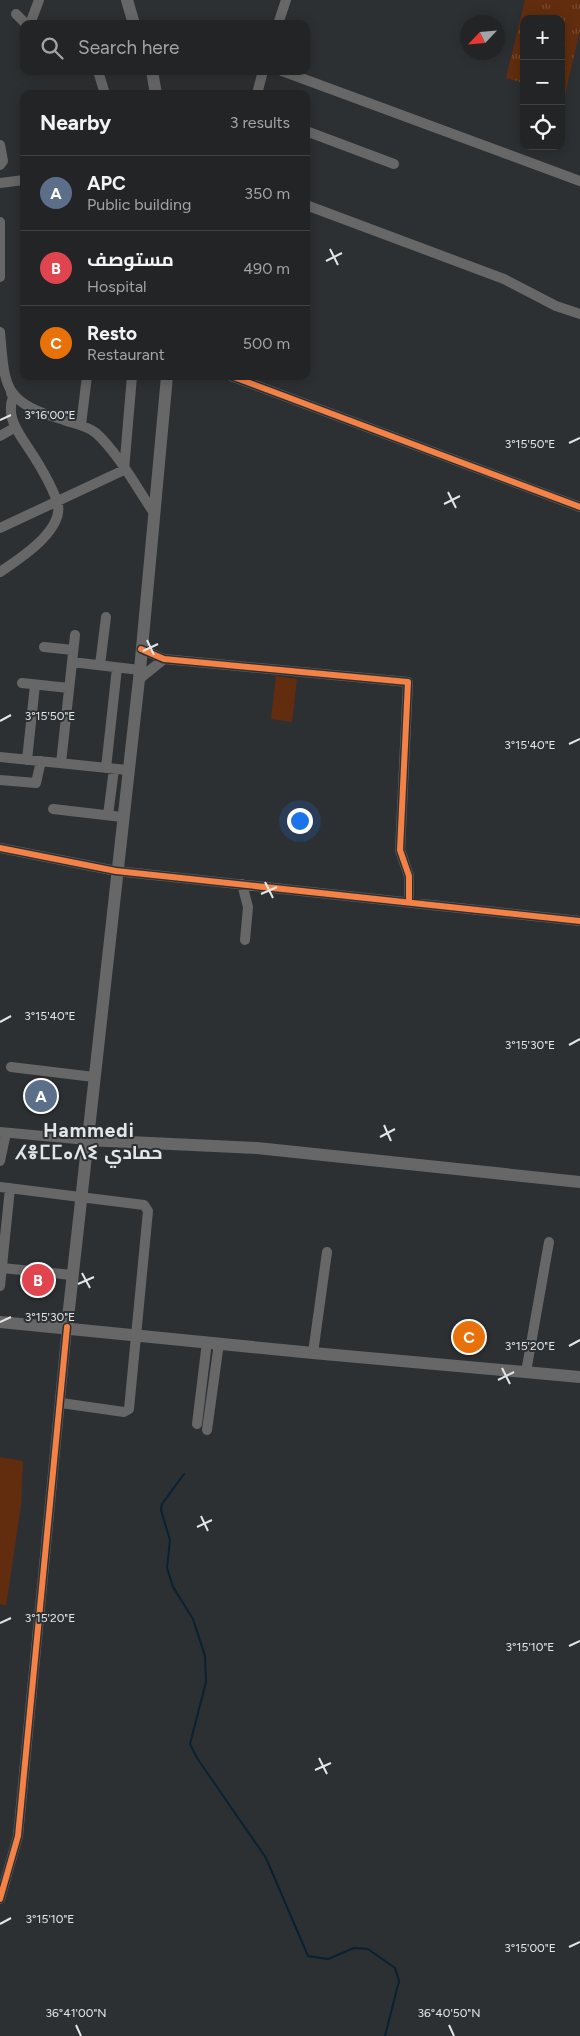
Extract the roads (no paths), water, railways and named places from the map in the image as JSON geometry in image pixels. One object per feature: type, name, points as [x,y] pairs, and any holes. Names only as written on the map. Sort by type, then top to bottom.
[{"type":"main road","points":[[127,0],[132,20]]},
{"type":"main road","points":[[153,75],[155,90]]},
{"type":"main road","points":[[67,1328],[122,817],[116,769],[139,675],[167,380]]},
{"type":"main road","points":[[87,1140],[257,1148],[580,1182]]},
{"type":"main road","points":[[0,1322],[580,1377]]},
{"type":"street","points":[[32,20],[39,0]]},
{"type":"street","points":[[279,20],[286,0]]},
{"type":"street","points":[[16,14],[22,20]]},
{"type":"street","points":[[99,75],[105,90]]},
{"type":"street","points":[[258,90],[263,75]]},
{"type":"street","points":[[293,75],[580,181]]},
{"type":"street","points":[[310,132],[394,164]]},
{"type":"street","points":[[0,145],[2,161],[0,165]]},
{"type":"street","points":[[0,183],[20,180]]},
{"type":"street","points":[[310,206],[504,279],[556,306],[580,314]]},
{"type":"street","points":[[0,222],[0,277]]},
{"type":"street","points":[[0,332],[4,377],[13,397],[10,407],[14,428],[58,502],[55,520],[49,532],[30,551],[0,572]]},
{"type":"street","points":[[81,425],[87,380]]},
{"type":"street","points":[[124,470],[132,380]]},
{"type":"street","points":[[242,380],[580,507]]},
{"type":"street","points":[[11,393],[20,401],[40,412],[81,425],[95,432],[154,513]]},
{"type":"street","points":[[0,436],[14,428]]},
{"type":"street","points":[[0,528],[124,470]]},
{"type":"street","points":[[100,665],[106,617]]},
{"type":"street","points":[[61,763],[75,635]]},
{"type":"street","points":[[44,648],[73,650]]},
{"type":"street","points":[[141,649],[164,658],[408,682],[400,850],[409,876],[409,902]]},
{"type":"street","points":[[72,662],[117,668],[139,675],[164,658]]},
{"type":"street","points":[[108,815],[116,769],[117,668]]},
{"type":"street","points":[[22,683],[69,688]]},
{"type":"street","points":[[27,760],[35,685]]},
{"type":"street","points":[[0,757],[116,769]]},
{"type":"street","points":[[0,780],[41,785],[42,761]]},
{"type":"street","points":[[53,809],[122,817]]},
{"type":"street","points":[[0,848],[116,871],[580,921]]},
{"type":"street","points":[[242,884],[248,907],[246,940]]},
{"type":"street","points":[[11,1067],[94,1077]]},
{"type":"street","points":[[0,1161],[3,1133],[87,1140]]},
{"type":"street","points":[[0,1286],[5,1187],[146,1207],[148,1211],[138,1335],[127,1411],[61,1403]]},
{"type":"street","points":[[526,1372],[549,1242]]},
{"type":"street","points":[[313,1353],[328,1252]]},
{"type":"street","points":[[2,1268],[72,1275]]},
{"type":"street","points":[[0,1899],[18,1836],[67,1328]]},
{"type":"street","points":[[197,1424],[213,1343]]},
{"type":"street","points":[[207,1430],[213,1343]]},
{"type":"waterway","points":[[184,1474],[162,1504],[161,1510],[170,1540],[167,1568],[173,1587],[193,1619],[205,1656],[206,1682],[190,1744],[197,1758],[266,1858],[308,1956],[328,1959],[354,1948],[368,1949],[395,1968],[399,1981],[385,2036]]},
{"type":"place","name":"APC","points":[[41,1096]]},
{"type":"place","name":"مستوصف","points":[[38,1280]]},
{"type":"place","name":"Resto","points":[[469,1337]]},
{"type":"district","name":"Hammedi ⵃⴻⵎⵎⴰⴷⵉ حمادي","points":[[89,1141]]}]
